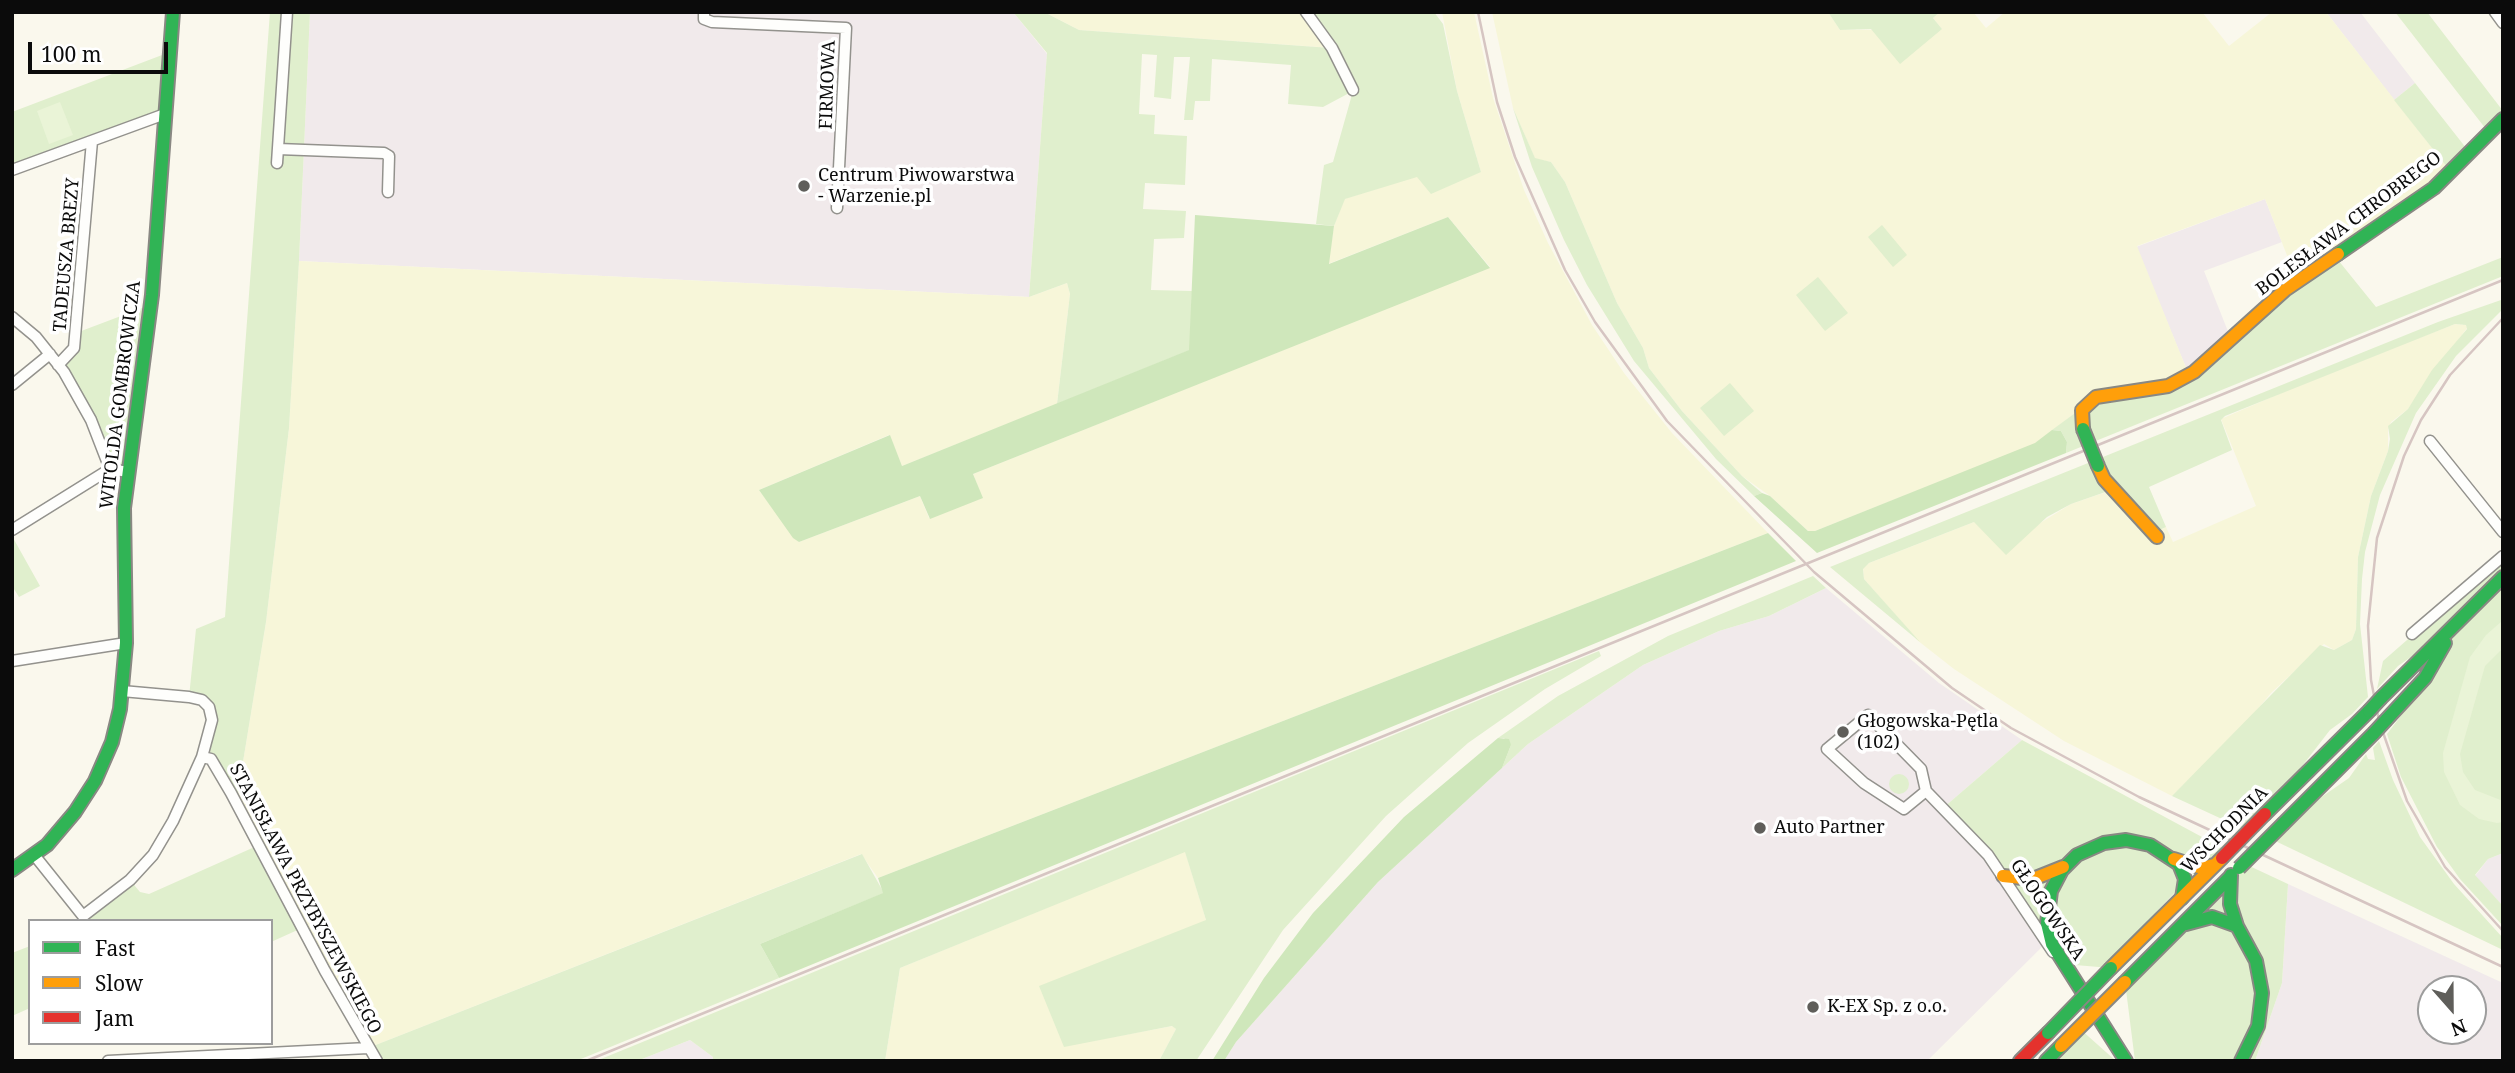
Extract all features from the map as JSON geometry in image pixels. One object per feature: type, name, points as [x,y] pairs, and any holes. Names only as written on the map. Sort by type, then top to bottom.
[{"type":"street","name":"WITOLDA GOMBROWICZA","points":[[12,870],[35,856],[75,812],[95,781],[112,742],[122,691],[127,566],[124,508],[152,295],[173,12]]},
{"type":"street","points":[[277,163],[287,12]]},
{"type":"street","name":"FIRMOWA","points":[[704,12],[704,19],[712,22],[846,27],[837,208]]},
{"type":"street","points":[[1306,12],[1338,57],[1353,90]]},
{"type":"street","points":[[2495,12],[2503,23]]},
{"type":"street","points":[[12,170],[165,114]]},
{"type":"street","name":"BOLESŁAWA CHROBREGO","points":[[2157,537],[2104,479],[2082,429],[2082,410],[2096,397],[2168,386],[2194,372],[2286,290],[2434,188],[2503,119]]},
{"type":"street","name":"TADEUSZA BREZY","points":[[58,365],[74,348],[92,141]]},
{"type":"street","points":[[278,149],[384,153],[389,156],[388,192]]},
{"type":"street","points":[[12,317],[58,365],[91,420],[110,469]]},
{"type":"street","points":[[12,385],[50,354]]},
{"type":"street","points":[[2430,441],[2503,531]]},
{"type":"street","points":[[13,528],[110,469],[128,472]]},
{"type":"street","points":[[2412,634],[2503,556]]},
{"type":"street","name":"WSCHODNIA","points":[[2020,1061],[2503,577]]},
{"type":"street","name":"WSCHODNIA","points":[[2046,1061],[2374,733],[2425,678],[2457,626]]},
{"type":"street","points":[[12,661],[126,643]]},
{"type":"street","points":[[35,856],[83,916],[130,880],[153,855],[202,757],[212,720],[209,707],[189,696],[122,691]]},
{"type":"street","name":"GŁOGOWSKA","points":[[1926,791],[1904,808],[1864,783],[1827,749],[1868,715],[1921,769],[1926,791],[1978,842],[2063,964],[2126,1061]]},
{"type":"street","name":"STANISŁAWA PRZYBYSZEWSKIEGO","points":[[202,757],[211,759],[231,793],[377,1061]]},
{"type":"street","points":[[2003,877],[2033,879],[2066,865],[2092,847],[2120,840],[2150,845],[2173,859],[2202,868],[2220,860]]},
{"type":"street","points":[[2173,859],[2185,879],[2182,898]]},
{"type":"street","points":[[2063,964],[2050,937],[2047,910],[2053,885],[2066,865]]},
{"type":"street","points":[[2235,872],[2228,895],[2237,926],[2253,952],[2262,993],[2258,1026],[2241,1061]]},
{"type":"street","points":[[2179,927],[2212,916],[2237,926]]},
{"type":"street","points":[[108,1061],[368,1048]]},
{"type":"shaded area","points":[[310,12],[1013,12],[1047,54],[1029,297],[299,261]]},
{"type":"shaded area","points":[[2326,12],[2360,12],[2415,83],[2394,100]]},
{"type":"shaded area","points":[[2265,199],[2282,242],[2204,271],[2231,339],[2189,375],[2136,247]]},
{"type":"shaded area","points":[[1826,588],[1939,683],[2022,740],[1943,808],[1972,836],[2046,943],[1927,1061],[1224,1061],[1236,1042],[1378,882],[1528,744],[1643,665],[1719,631],[1769,616]]},
{"type":"shaded area","points":[[2503,853],[2503,906],[2475,876],[2488,859]]},
{"type":"shaded area","points":[[2288,884],[2486,975],[2417,975],[2417,1045],[2487,1045],[2487,976],[2503,983],[2503,1061],[2255,1061],[2282,983]]},
{"type":"shaded area","points":[[690,1040],[713,1057],[713,1061],[637,1061]]},
{"type":"green space","points":[[270,12],[310,12],[299,261],[289,428],[266,622],[238,792],[231,793],[211,760],[202,757],[212,720],[209,707],[189,697],[196,629],[225,617]]},
{"type":"green space","points":[[1013,12],[1044,12],[1079,30],[1331,48],[1306,12],[1434,12],[1443,24],[1457,91],[1481,172],[1431,194],[1417,177],[1345,199],[1334,226],[1316,224],[1324,165],[1333,162],[1353,91],[1323,107],[1288,104],[1291,65],[1212,59],[1210,101],[1195,101],[1193,120],[1184,120],[1190,57],[1174,57],[1171,99],[1154,97],[1157,55],[1142,54],[1139,114],[1155,115],[1154,134],[1187,136],[1185,185],[1145,183],[1143,209],[1186,211],[1184,238],[1154,239],[1151,290],[1192,291],[1190,350],[1057,404],[1070,294],[1067,283],[1029,297],[1047,53]]},
{"type":"green space","points":[[1044,12],[1306,12],[1332,48],[1079,30]]},
{"type":"green space","points":[[1442,12],[1474,12],[1493,98],[1524,190],[1548,243],[1592,325],[1624,373],[1672,433],[1768,533],[878,878],[861,854],[368,1048],[231,793],[238,792],[266,622],[289,428],[299,261],[1029,297],[1067,283],[1070,294],[1057,404],[902,466],[889,435],[759,490],[799,542],[920,496],[929,518],[982,498],[973,474],[1490,267],[1448,217],[1328,264],[1334,226],[1344,199],[1417,176],[1481,172],[1457,91]]},
{"type":"green space","points":[[1492,12],[1828,12],[1840,30],[1942,29],[1933,18],[1940,12],[1973,12],[1986,28],[2005,12],[2202,12],[2229,46],[2272,12],[2326,12],[2451,172],[2297,281],[2265,199],[2137,246],[2189,375],[2086,405],[2035,444],[1815,531],[1808,531],[1770,496],[1742,476],[1682,411],[1649,368],[1643,348],[1617,303],[1565,182],[1551,162],[1535,159],[1513,108]]},
{"type":"green space","points":[[1828,12],[1940,12],[1933,18],[1942,29],[1900,64],[1871,29],[1840,30]]},
{"type":"green space","points":[[2395,12],[2427,12],[2503,111],[2503,119],[2489,133]]},
{"type":"green space","points":[[170,52],[165,114],[12,170],[12,112]]},
{"type":"green space","points":[[2415,83],[2470,153],[2451,172],[2394,100]]},
{"type":"green space","points":[[60,102],[73,135],[49,144],[37,111]]},
{"type":"green space","points":[[1513,108],[1535,158],[1551,162],[1565,182],[1617,303],[1643,348],[1649,368],[1682,411],[1742,476],[1762,493],[1754,496],[1716,459],[1634,361],[1587,285],[1564,240],[1532,167]]},
{"type":"green space","points":[[1195,215],[1334,226],[1329,264],[1448,217],[1490,268],[973,474],[983,498],[930,519],[920,496],[799,542],[793,538],[759,490],[890,435],[902,466],[1189,350]]},
{"type":"green space","points":[[1882,225],[1907,255],[1893,267],[1868,237]]},
{"type":"green space","points":[[2334,255],[2376,307],[2503,257],[2503,276],[2066,453],[2067,442],[2061,431],[2052,430],[2086,405],[2168,386]]},
{"type":"green space","points":[[1818,277],[1848,313],[1825,331],[1796,295]]},
{"type":"green space","points":[[2501,300],[2503,309],[2456,356],[2416,413],[2380,495],[2365,552],[2362,579],[2360,624],[2368,697],[2352,714],[2330,730],[2265,814],[2248,831],[2172,796],[2320,645],[2334,650],[2352,640],[2356,629],[2358,557],[2371,496],[2388,451],[2388,426],[2408,409],[2432,370],[2467,329],[2466,325],[2455,324],[2225,416],[2221,420],[2232,450],[2149,487],[2166,527],[2153,533],[2114,489],[2071,504],[2047,517],[2006,555],[1974,522],[1869,563],[1863,569],[1864,579],[1920,642],[1830,567],[2438,322]]},
{"type":"green space","points":[[150,305],[128,472],[110,469],[91,420],[58,365],[70,354],[76,333]]},
{"type":"green space","points":[[2455,324],[2466,325],[2467,328],[2408,409],[2391,422],[2388,430],[2388,451],[2371,496],[2358,557],[2356,629],[2352,640],[2334,650],[2324,644],[2271,693],[2239,732],[2172,796],[2064,741],[1954,669],[1917,640],[1864,579],[1863,568],[1869,563],[1974,522],[2037,525],[2071,504],[2115,489],[2153,533],[2166,527],[2173,542],[2256,506],[2221,419],[2332,371]]},
{"type":"green space","points":[[1730,383],[1754,411],[1724,436],[1700,408]]},
{"type":"green space","points":[[2052,430],[2061,431],[2067,442],[2066,453],[1817,553],[1754,496],[1762,493],[1770,496],[1808,531],[1815,531],[2035,443]]},
{"type":"green space","points":[[1768,533],[1796,561],[779,978],[760,944],[883,893],[878,878]]},
{"type":"green space","points":[[12,536],[40,586],[19,597],[12,586]]},
{"type":"green space","points":[[2503,556],[2503,853],[2488,859],[2475,875],[2503,906],[2503,926],[2460,879],[2437,847],[2401,777],[2387,734],[2423,687],[2454,627],[2398,666],[2377,689],[2383,661]]},
{"type":"green space","points":[[1813,576],[1826,588],[1769,616],[1719,631],[1643,665],[1528,744],[1502,768],[1511,745],[1504,738],[1498,738],[1558,696],[1668,636]]},
{"type":"green space","points":[[2502,621],[2503,648],[2485,666],[2460,754],[2463,772],[2475,790],[2503,801],[2503,822],[2497,823],[2479,819],[2460,805],[2444,772],[2443,753],[2470,657],[2486,635]]},
{"type":"green space","points":[[1599,651],[1601,656],[1545,689],[1468,743],[1386,816],[1283,930],[1196,1061],[1159,1061],[1176,1029],[1172,1026],[1064,1047],[1039,986],[1206,920],[1185,852],[900,968],[885,1061],[713,1061],[713,1057],[690,1040],[637,1061],[596,1061]]},
{"type":"green space","points":[[1498,738],[1509,739],[1511,745],[1502,768],[1378,882],[1236,1042],[1224,1061],[1212,1061],[1264,978],[1313,913],[1404,817]]},
{"type":"green space","points":[[2022,740],[2228,851],[2217,863],[2180,868],[2178,889],[2157,911],[2149,928],[2111,968],[2063,964],[2003,876],[1943,808]]},
{"type":"green space","points":[[2379,741],[2393,780],[2420,837],[2454,884],[2503,938],[2503,950],[2269,838],[2284,823],[2349,778],[2366,754],[2368,759],[2375,760],[2373,748]]},
{"type":"green space","points":[[1899,774],[1906,777],[1909,784],[1906,791],[1899,794],[1892,791],[1889,784],[1892,777]]},
{"type":"green space","points":[[259,845],[302,928],[273,941],[273,919],[80,919],[130,880],[140,892],[149,894]]},
{"type":"green space","points":[[1185,851],[1206,920],[1064,1046],[1173,1026],[1176,1029],[1159,1061],[885,1061],[900,968]]},
{"type":"green space","points":[[862,854],[884,893],[760,944],[779,978],[576,1061],[376,1061],[368,1048]]},
{"type":"green space","points":[[2243,863],[2288,884],[2282,983],[2255,1061],[2135,1061],[2125,982]]},
{"type":"green space","points":[[28,947],[28,1009],[12,1016],[12,953]]},
{"type":"green space","points":[[2079,1028],[2116,1061],[2046,1061]]},
{"type":"railway","points":[[1478,12],[1497,102],[1515,157],[1565,270],[1595,322],[1667,421],[1814,572],[1952,688],[2011,728],[2139,797],[2503,967]]},
{"type":"railway","points":[[586,1061],[2503,280]]},
{"type":"railway","points":[[2503,318],[2450,375],[2421,420],[2404,456],[2377,538],[2368,626],[2371,680],[2379,721],[2407,801],[2445,867],[2503,931]]},
{"type":"traffic: fast","points":[[12,870],[47,845],[75,812],[95,781],[112,742],[120,709],[126,643],[124,508],[152,295],[173,12]]},
{"type":"traffic: fast","points":[[2338,254],[2434,188],[2503,119]]},
{"type":"traffic: fast","points":[[2083,429],[2098,466]]},
{"type":"traffic: fast","points":[[2381,698],[2503,577]]},
{"type":"traffic: fast","points":[[2386,720],[2425,678],[2445,643]]},
{"type":"traffic: fast","points":[[2369,711],[2381,698]]},
{"type":"traffic: fast","points":[[2265,814],[2369,711]]},
{"type":"traffic: fast","points":[[2374,733],[2386,720]]},
{"type":"traffic: fast","points":[[2284,823],[2374,733]]},
{"type":"traffic: fast","points":[[2239,868],[2284,823]]},
{"type":"traffic: fast","points":[[2126,1061],[2052,944],[2047,923],[2051,891],[2062,870],[2077,855],[2104,843],[2126,840],[2150,845],[2179,864],[2185,879],[2182,898]]},
{"type":"traffic: fast","points":[[2231,875],[2230,904],[2237,926],[2256,961],[2262,993],[2258,1026],[2241,1061]]},
{"type":"traffic: fast","points":[[2125,982],[2231,876]]},
{"type":"traffic: fast","points":[[2186,924],[2212,917],[2237,926]]},
{"type":"traffic: fast","points":[[2048,1033],[2111,968]]},
{"type":"traffic: fast","points":[[2046,1061],[2061,1046]]},
{"type":"traffic: slow","points":[[2083,429],[2082,410],[2096,397],[2168,386],[2194,372],[2285,290],[2338,254]]},
{"type":"traffic: slow","points":[[2098,466],[2104,479],[2157,537]]},
{"type":"traffic: slow","points":[[2111,968],[2222,858]]},
{"type":"traffic: slow","points":[[2174,859],[2202,868],[2214,865]]},
{"type":"traffic: slow","points":[[2003,876],[2033,879],[2063,867]]},
{"type":"traffic: slow","points":[[2061,1046],[2125,982]]},
{"type":"traffic: jam","points":[[2222,858],[2265,814]]},
{"type":"traffic: jam","points":[[2020,1061],[2048,1033]]},
{"type":"place","name":"Centrum Piwowarstwa - Warzenie.pl","points":[[804,186]]},
{"type":"place","name":"Głogowska-Pętla (102)","points":[[1843,732]]},
{"type":"place","name":"Auto Partner","points":[[1760,828]]},
{"type":"place","name":"K-EX Sp. z o.o.","points":[[1813,1007]]}]
